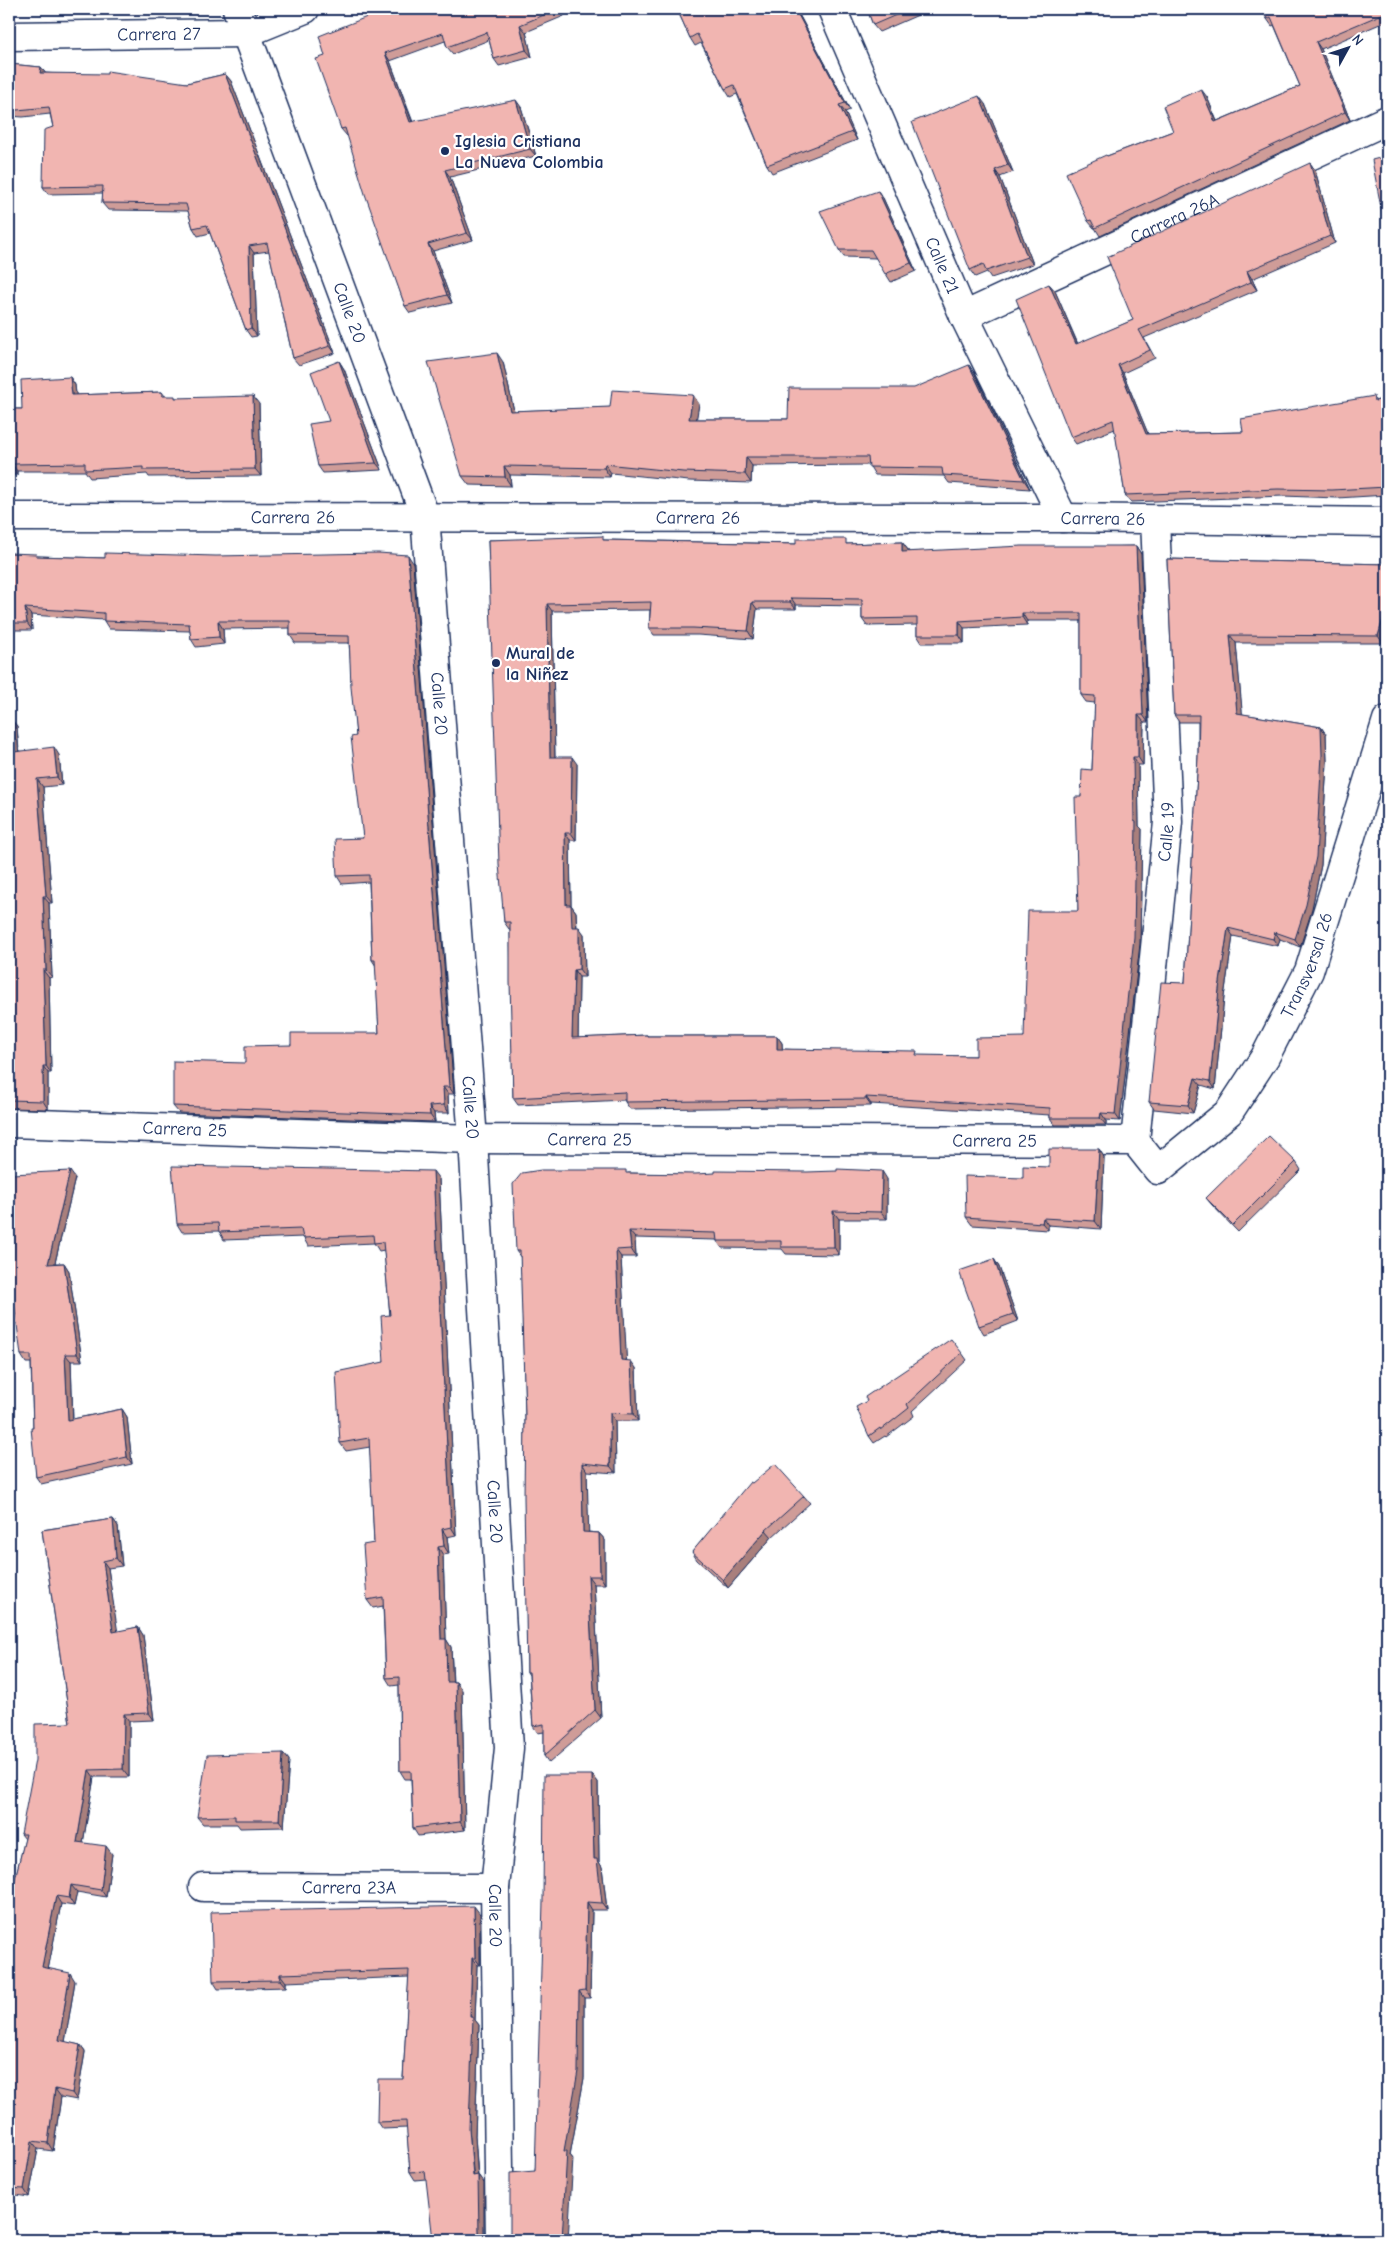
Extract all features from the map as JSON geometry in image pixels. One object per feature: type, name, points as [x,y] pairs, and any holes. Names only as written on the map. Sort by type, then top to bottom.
[{"type":"street","name":"Carrera 27","points":[[9,36],[242,21],[305,9]]},
{"type":"street","name":"Calle 21","points":[[832,9],[964,316],[1063,518]]},
{"type":"street","name":"Calle 20","points":[[242,21],[425,516],[473,1140],[509,1748],[495,1888],[500,2240]]},
{"type":"street","name":"Carrera 26A","points":[[964,316],[1387,120]]},
{"type":"street","name":"Carrera 26","points":[[9,517],[1063,518],[1387,522]]},
{"type":"street","name":"Calle 19","points":[[1135,1140],[1168,822],[1154,520]]},
{"type":"street","name":"Transversal 26","points":[[1135,1140],[1158,1170],[1229,1112],[1265,1057],[1305,980],[1312,962],[1387,720]]},
{"type":"street","name":"Carrera 25","points":[[9,1124],[473,1140],[1135,1140]]},
{"type":"street","name":"Carrera 23A","points":[[203,1887],[495,1888]]},
{"type":"building","points":[[387,9],[558,9],[520,25],[526,50],[494,59],[487,32],[447,47],[443,33],[385,53],[410,122],[516,100],[530,149],[445,170],[467,233],[428,244],[447,295],[405,306],[365,194],[345,128],[341,129],[316,59],[325,56],[319,36]]},
{"type":"building","points":[[677,9],[795,9],[845,103],[839,105],[852,132],[767,165],[734,85],[725,89],[697,34],[690,38]]},
{"type":"building","points":[[867,9],[910,9],[873,25]]},
{"type":"building","points":[[1262,9],[1387,9],[1387,12],[1316,42],[1345,112],[1095,228],[1091,220],[1088,221],[1066,173],[1106,155],[1173,131],[1163,106],[1201,89],[1215,122],[1300,86],[1271,17],[1267,19]]},
{"type":"building","points":[[9,64],[41,67],[40,73],[107,74],[107,71],[187,83],[225,74],[330,346],[293,358],[267,243],[249,246],[251,328],[246,330],[207,225],[193,228],[186,204],[102,203],[103,186],[43,187],[44,130],[53,127],[49,107],[9,109]]},
{"type":"building","points":[[979,96],[1008,165],[995,170],[1027,257],[986,271],[983,264],[970,270],[912,122]]},
{"type":"building","points":[[1387,156],[1387,239],[1372,160]]},
{"type":"building","points":[[1310,163],[1330,236],[1247,271],[1251,282],[1139,330],[1150,350],[1118,365],[1146,434],[1243,432],[1241,419],[1374,396],[1375,401],[1387,398],[1387,487],[1125,495],[1113,420],[1071,437],[1016,299],[1049,284],[1076,344],[1133,320],[1107,257]]},
{"type":"building","points":[[878,191],[911,263],[885,274],[871,250],[839,250],[820,211]]},
{"type":"building","points":[[497,353],[510,411],[610,407],[612,390],[693,395],[689,419],[788,419],[789,388],[914,388],[969,365],[1024,480],[943,475],[942,468],[869,467],[868,457],[746,457],[745,474],[683,472],[605,464],[604,468],[504,466],[505,477],[462,476],[428,362]]},
{"type":"building","points":[[339,361],[376,463],[318,466],[309,424],[329,421],[311,372]]},
{"type":"building","points":[[70,377],[72,395],[162,392],[162,396],[175,396],[175,398],[253,396],[255,469],[143,470],[143,467],[85,470],[85,463],[12,464],[12,467],[9,467],[9,409],[22,409],[21,380]]},
{"type":"building","points":[[603,536],[603,540],[796,544],[796,539],[846,539],[846,544],[902,542],[902,552],[1022,546],[1136,546],[1143,715],[1138,715],[1138,757],[1133,757],[1134,821],[1136,822],[1134,937],[1115,1114],[1101,1113],[1100,1118],[1050,1118],[1050,1108],[866,1097],[866,1099],[625,1102],[625,1092],[513,1098],[510,922],[504,922],[499,864],[488,540]],"holes":[[[791,598],[862,599],[862,619],[917,618],[917,635],[959,635],[959,621],[1022,617],[1022,613],[1081,613],[1081,695],[1095,696],[1092,770],[1082,769],[1081,797],[1075,797],[1078,911],[1028,911],[1024,1037],[976,1038],[976,1056],[916,1055],[917,1051],[777,1049],[777,1036],[647,1035],[572,1038],[574,970],[579,969],[579,927],[572,927],[571,905],[566,905],[565,833],[571,833],[572,757],[550,757],[547,604],[651,602],[649,628],[748,631],[752,602],[790,602]]]},
{"type":"building","points":[[9,553],[36,554],[36,556],[105,558],[105,553],[216,556],[378,553],[408,555],[449,1087],[443,1087],[444,1105],[429,1106],[430,1115],[173,1106],[173,1061],[245,1063],[245,1046],[291,1045],[291,1033],[379,1033],[375,960],[372,960],[369,875],[337,876],[335,839],[363,838],[351,737],[356,736],[351,687],[349,636],[290,635],[290,621],[218,621],[219,637],[191,639],[189,624],[104,621],[104,613],[25,608],[27,623],[9,623]]},
{"type":"building","points":[[1167,559],[1387,564],[1387,605],[1378,636],[1230,635],[1237,713],[1321,727],[1322,755],[1316,857],[1306,905],[1295,939],[1275,932],[1273,939],[1228,928],[1219,989],[1210,1081],[1195,1078],[1188,1105],[1149,1102],[1161,982],[1185,983],[1198,757],[1199,715],[1174,715]]},
{"type":"building","points":[[9,719],[11,719],[14,752],[54,747],[57,777],[37,779],[46,896],[43,896],[46,970],[43,970],[46,1066],[43,1066],[43,1101],[9,1100]]},
{"type":"building","points":[[1269,1136],[1296,1162],[1233,1225],[1206,1198]]},
{"type":"building","points":[[1049,1149],[1099,1149],[1095,1221],[1043,1218],[1042,1223],[966,1217],[965,1176],[1023,1178],[1023,1166],[1049,1167]]},
{"type":"building","points":[[172,1166],[433,1171],[451,1527],[442,1529],[444,1546],[438,1547],[441,1639],[446,1639],[447,1682],[456,1682],[460,1822],[413,1828],[411,1771],[400,1771],[399,1677],[386,1678],[383,1597],[367,1600],[363,1545],[374,1543],[369,1438],[340,1443],[336,1372],[384,1362],[381,1316],[390,1315],[383,1242],[374,1243],[373,1235],[303,1238],[301,1229],[219,1232],[218,1223],[177,1224]]},
{"type":"building","points":[[837,1169],[882,1171],[881,1212],[833,1211],[834,1247],[781,1247],[781,1241],[717,1241],[716,1233],[629,1231],[631,1249],[616,1250],[621,1360],[631,1361],[633,1414],[610,1413],[610,1466],[582,1463],[583,1532],[599,1533],[600,1576],[588,1576],[595,1710],[544,1756],[544,1724],[533,1726],[529,1672],[527,1672],[524,1497],[525,1415],[520,1251],[516,1251],[513,1184],[522,1173],[541,1170],[626,1170],[626,1173],[695,1174],[715,1173],[715,1171],[807,1172],[837,1171]]},
{"type":"building","points":[[70,1171],[48,1264],[64,1263],[77,1354],[65,1354],[68,1420],[122,1409],[127,1457],[36,1477],[31,1428],[33,1428],[31,1355],[21,1355],[9,1265],[9,1185],[12,1174]]},
{"type":"building","points":[[994,1259],[1013,1314],[979,1326],[959,1271]]},
{"type":"building","points":[[951,1339],[962,1353],[907,1404],[909,1408],[881,1430],[880,1428],[869,1436],[856,1407],[867,1401],[865,1397]]},
{"type":"building","points":[[775,1464],[804,1496],[766,1530],[723,1580],[692,1552],[750,1482],[752,1483]]},
{"type":"building","points":[[113,1519],[116,1558],[103,1561],[113,1632],[138,1627],[149,1713],[124,1714],[123,1769],[89,1770],[77,1842],[106,1846],[101,1890],[71,1885],[69,1898],[56,1896],[42,1967],[70,1973],[59,2040],[80,2045],[72,2093],[55,2089],[48,2143],[32,2141],[24,2189],[9,2188],[9,1903],[26,1834],[21,1834],[35,1760],[35,1724],[70,1723],[42,1530]]},
{"type":"building","points":[[283,1753],[279,1820],[235,1820],[235,1816],[197,1817],[207,1755]]},
{"type":"building","points":[[544,1775],[592,1775],[594,1859],[597,1859],[602,1903],[587,1902],[585,1990],[579,1991],[578,2071],[564,2151],[567,2151],[562,2240],[508,2240],[510,2232],[510,2173],[535,2171],[543,1902]]},
{"type":"building","points":[[474,1906],[475,1958],[472,1958],[470,2017],[473,2017],[469,2128],[473,2176],[478,2175],[479,2233],[481,2240],[433,2240],[425,2171],[410,2172],[406,2121],[377,2122],[378,2079],[403,2079],[409,1970],[280,1974],[280,1980],[213,1981],[211,1912]]},
{"type":"place","name":"Iglesia Cristiana La Nueva Colombia","points":[[445,151]]},
{"type":"place","name":"Mural de la Niñez","points":[[496,663]]}]
